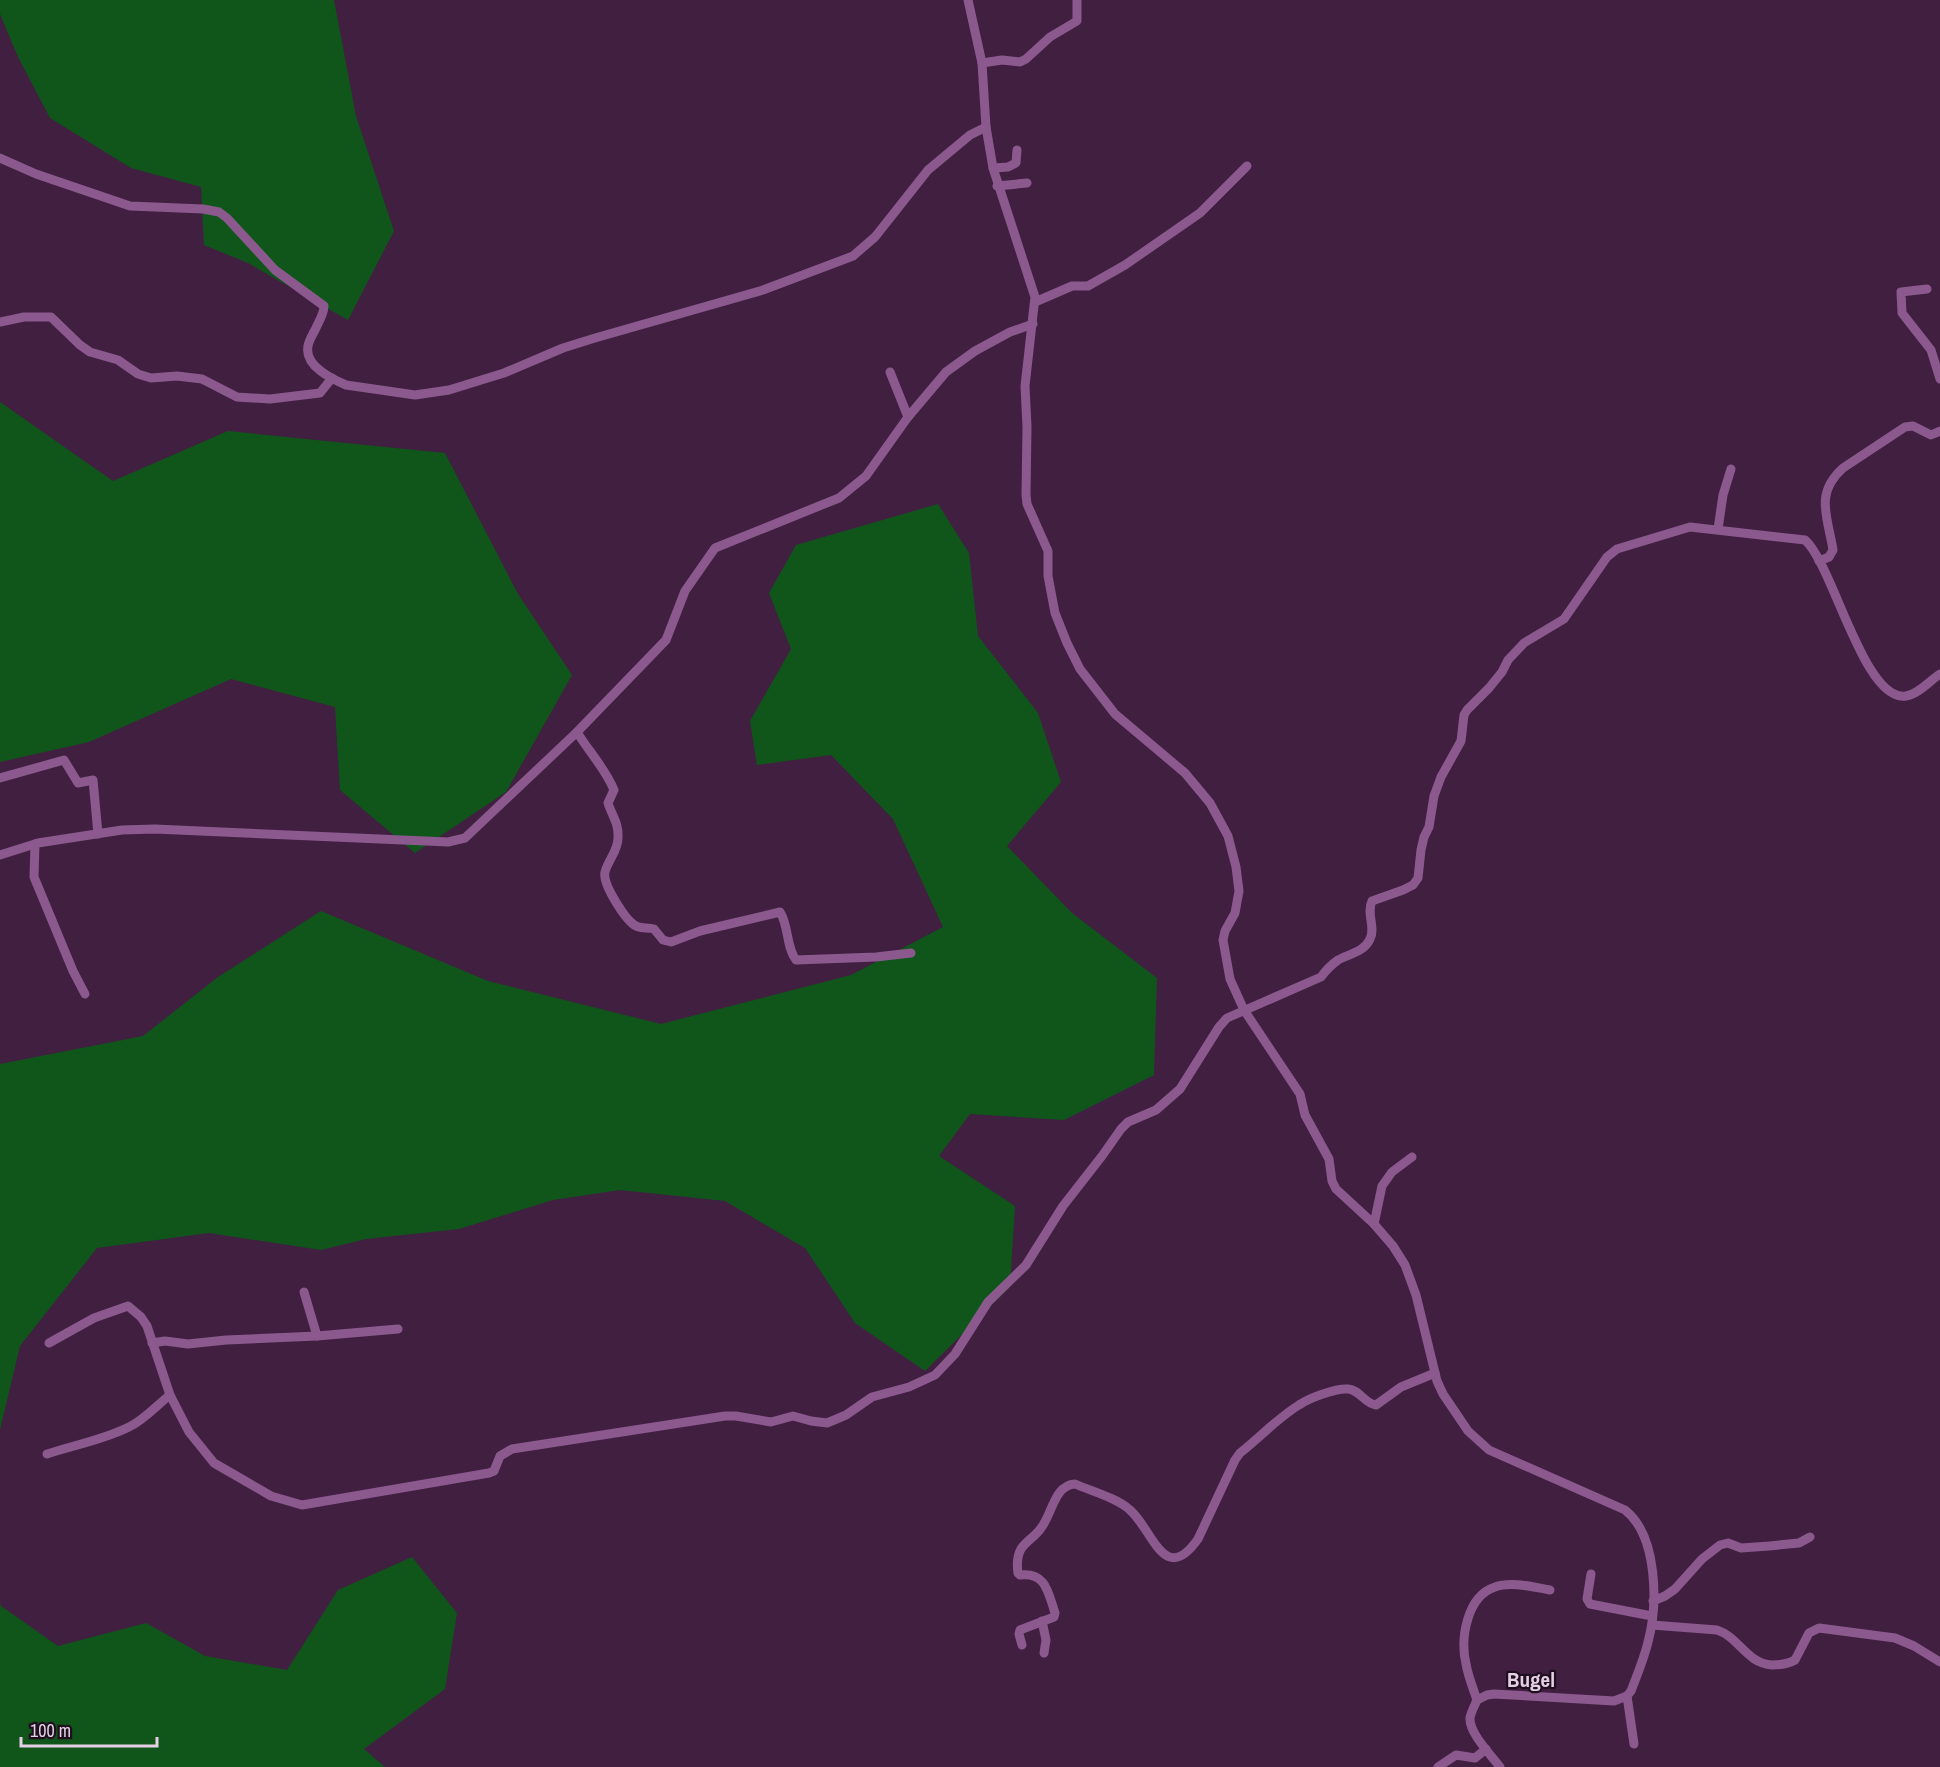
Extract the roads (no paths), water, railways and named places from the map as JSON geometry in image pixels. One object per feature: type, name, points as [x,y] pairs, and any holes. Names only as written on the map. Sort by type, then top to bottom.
[{"type":"street","points":[[968,0],[982,63],[986,127],[997,186],[1034,291],[1033,324],[1025,386],[1026,495],[1027,504],[1048,551],[1049,584],[1055,613],[1066,643],[1080,669],[1099,696],[1131,729],[1185,773],[1210,803],[1228,836],[1239,891],[1235,913],[1225,931],[1223,940],[1230,978],[1244,1010],[1300,1094],[1305,1115],[1329,1159],[1332,1181],[1336,1189],[1374,1224],[1393,1246],[1405,1265],[1416,1295],[1435,1373],[1443,1394],[1455,1414],[1468,1431],[1489,1450],[1625,1510],[1633,1516],[1645,1536],[1653,1575],[1652,1621],[1648,1642],[1631,1691],[1627,1696],[1614,1701],[1494,1694],[1477,1700],[1470,1715],[1470,1722],[1500,1767]]},
{"type":"street","points":[[982,63],[1002,60],[1015,63],[1026,59],[1050,37],[1075,23],[1078,19],[1077,0]]},
{"type":"street","points":[[0,158],[36,174],[130,206],[203,209],[219,213],[227,218],[275,270],[324,306],[309,342],[308,351],[311,361],[332,378],[346,385],[416,394],[449,390],[504,373],[584,341],[763,290],[853,256],[875,237],[928,170],[970,135],[986,127]]},
{"type":"street","points":[[993,168],[1008,167],[1016,163],[1017,150]]},
{"type":"street","points":[[1035,302],[1072,286],[1088,286],[1125,265],[1200,213],[1247,166]]},
{"type":"street","points":[[997,186],[1027,183]]},
{"type":"street","points":[[1927,289],[1901,292],[1902,313],[1931,350],[1940,379]]},
{"type":"street","points":[[0,322],[24,317],[51,317],[90,352],[118,360],[138,374],[151,378],[177,376],[202,379],[237,397],[270,399],[312,395],[320,393],[332,378]]},
{"type":"street","points":[[0,855],[35,844],[98,834],[155,829],[458,841],[465,838],[577,732],[666,640],[685,591],[715,548],[839,498],[866,476],[908,417],[946,372],[975,351],[1010,332],[1033,324]]},
{"type":"street","points":[[891,372],[908,417]]},
{"type":"street","points":[[1819,561],[1829,557],[1833,550],[1824,499],[1835,475],[1905,427],[1913,426],[1930,435],[1940,431]]},
{"type":"street","points":[[1718,529],[1723,495],[1731,469]]},
{"type":"street","points":[[50,1343],[94,1318],[128,1306],[141,1317],[147,1326],[170,1395],[189,1432],[214,1463],[271,1496],[302,1504],[494,1472],[504,1452],[557,1441],[725,1416],[765,1422],[793,1416],[822,1423],[835,1421],[872,1397],[925,1381],[945,1366],[988,1302],[1026,1265],[1063,1206],[1121,1129],[1128,1122],[1156,1110],[1180,1089],[1227,1018],[1321,977],[1340,959],[1367,945],[1372,934],[1370,913],[1372,901],[1404,890],[1413,885],[1418,878],[1421,850],[1429,827],[1434,796],[1441,777],[1461,741],[1464,715],[1467,710],[1489,688],[1508,660],[1524,643],[1564,619],[1607,557],[1617,549],[1684,528],[1703,527],[1805,540],[1819,561],[1854,642],[1885,690],[1896,696],[1906,696],[1918,691],[1940,674]]},
{"type":"street","points":[[577,732],[598,761],[614,790],[608,803],[618,823],[618,842],[605,870],[604,878],[612,895],[635,926],[654,929],[663,940],[671,942],[699,931],[780,912],[792,954],[796,960],[876,957],[911,953]]},
{"type":"street","points":[[0,778],[64,760],[78,783],[93,780],[98,834]]},
{"type":"street","points":[[35,844],[34,877],[73,971],[85,994]]},
{"type":"street","points":[[1374,1224],[1382,1186],[1392,1172],[1412,1157]]},
{"type":"street","points":[[304,1292],[317,1336]]},
{"type":"street","points":[[152,1343],[165,1341],[188,1344],[398,1329]]},
{"type":"street","points":[[1023,1645],[1019,1631],[1054,1617],[1054,1610],[1046,1588],[1037,1577],[1033,1574],[1020,1575],[1018,1573],[1020,1552],[1042,1528],[1056,1497],[1068,1485],[1075,1484],[1128,1508],[1162,1553],[1171,1557],[1180,1557],[1190,1551],[1198,1539],[1240,1453],[1299,1404],[1328,1393],[1347,1389],[1355,1391],[1371,1405],[1376,1405],[1401,1387],[1435,1373]]},
{"type":"street","points":[[47,1454],[95,1441],[131,1426],[170,1395]]},
{"type":"street","points":[[1653,1600],[1675,1589],[1702,1558],[1720,1545],[1728,1543],[1739,1548],[1769,1546],[1799,1543],[1810,1537]]},
{"type":"street","points":[[1591,1574],[1587,1599],[1590,1604],[1652,1621],[1724,1632],[1751,1658],[1766,1664],[1784,1664],[1795,1660],[1809,1633],[1820,1628],[1895,1638],[1914,1646],[1940,1662]]},
{"type":"street","points":[[1477,1700],[1465,1661],[1465,1640],[1468,1618],[1481,1594],[1505,1585],[1550,1590]]},
{"type":"street","points":[[1042,1621],[1046,1644],[1044,1653]]},
{"type":"street","points":[[1627,1696],[1634,1744]]},
{"type":"street","points":[[1438,1767],[1456,1755],[1475,1758],[1486,1749]]},
{"type":"district","name":"Bugel","points":[[1531,1679]]}]
